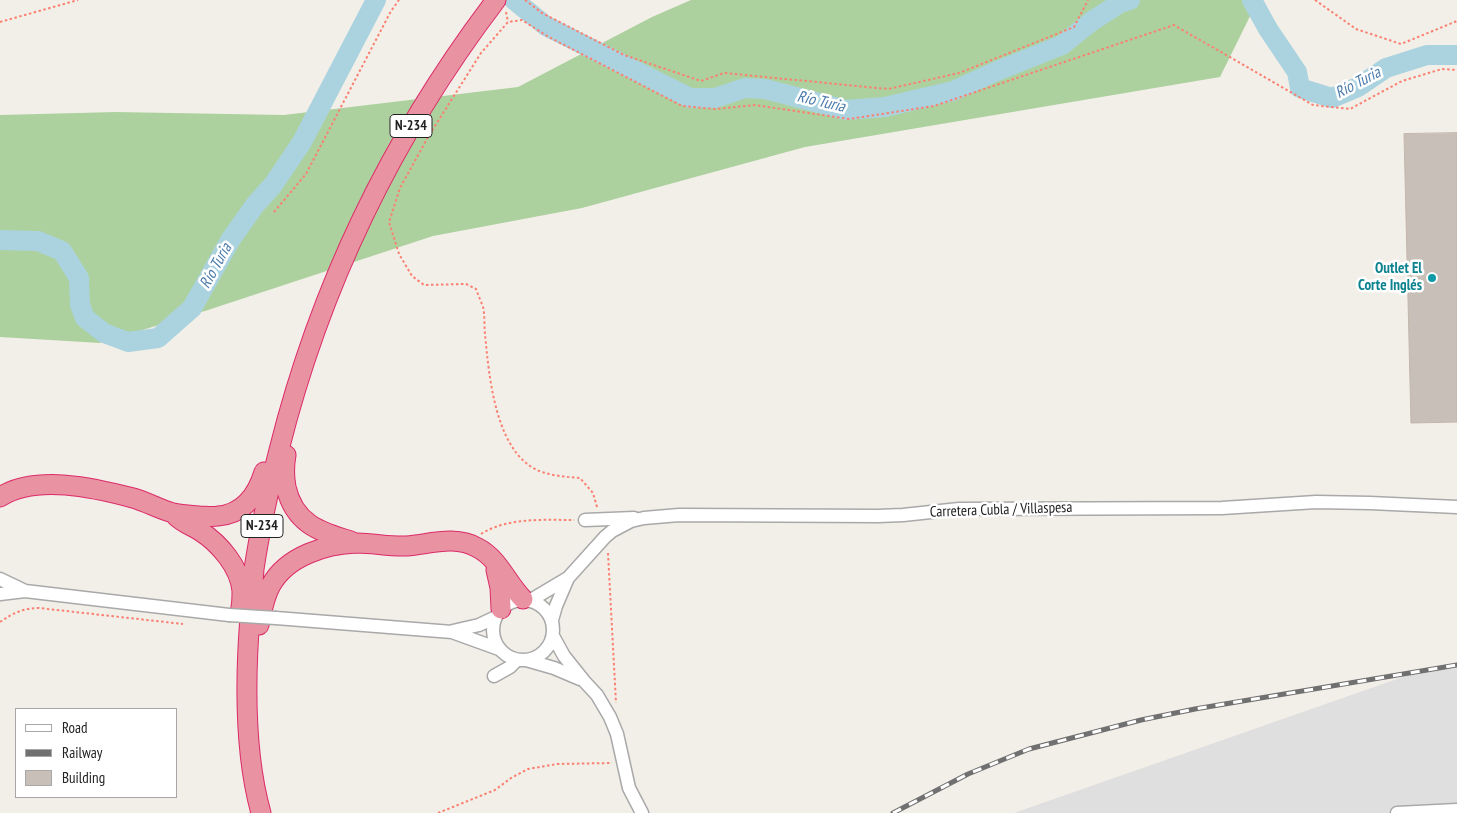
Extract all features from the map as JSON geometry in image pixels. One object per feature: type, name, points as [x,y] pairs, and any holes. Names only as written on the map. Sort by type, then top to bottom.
[{"type":"highway","name":"N-234","points":[[261,813],[253,776],[248,730],[248,650],[255,569],[269,488],[290,406],[327,298],[351,240],[380,182],[440,79],[482,18],[501,3]]},
{"type":"highway","points":[[305,358],[285,460],[284,476],[288,494],[296,512],[309,524],[328,534],[357,543]]},
{"type":"highway","points":[[0,497],[23,487],[40,484],[92,489],[135,499],[174,513],[219,516],[234,512],[245,506],[254,496],[290,406]]},
{"type":"highway","points":[[174,513],[180,521],[208,537],[223,551],[234,568],[242,590],[239,650],[242,732],[253,776]]},
{"type":"highway","points":[[250,748],[254,724],[259,625],[272,584],[279,574],[293,562],[323,548],[357,543],[400,546],[455,541],[473,545],[483,551],[502,570],[513,588],[527,600]]},
{"type":"highway","points":[[494,562],[500,588],[498,613]]},
{"type":"street","points":[[0,484],[23,487]]},
{"type":"street","name":"Carretera Cubla / Villaspesa","points":[[552,620],[568,578],[605,536],[631,521],[644,518],[680,515],[878,516],[974,508],[1222,508],[1325,502],[1457,507]]},
{"type":"street","points":[[584,520],[644,518]]},
{"type":"street","name":"Carretera Cubla / Villaspesa","points":[[527,600],[568,578]]},
{"type":"street","points":[[0,579],[25,591]]},
{"type":"street","points":[[0,594],[25,591],[229,614],[452,632],[500,649]]},
{"type":"street","points":[[452,632],[479,625],[512,602],[527,600],[544,608],[554,627],[552,641],[545,652],[534,658],[522,660],[494,676]]},
{"type":"street","points":[[498,613],[493,624],[493,636],[500,649],[506,655],[554,668],[584,681]]},
{"type":"street","points":[[553,636],[564,656],[597,695],[614,725],[629,788],[642,813]]},
{"type":"street","points":[[1397,813],[1457,810]]},
{"type":"path","points":[[0,22],[78,0]]},
{"type":"path","points":[[274,212],[306,174],[391,11],[399,0]]},
{"type":"path","points":[[525,0],[542,13],[624,55],[701,81],[724,73],[888,89],[958,73],[1074,27],[1088,0]]},
{"type":"path","points":[[1315,0],[1356,29],[1401,44],[1457,21]]},
{"type":"path","points":[[501,3],[508,22]]},
{"type":"path","points":[[600,519],[593,493],[580,478],[541,472],[524,462],[507,440],[496,410],[490,376],[483,307],[476,289],[466,284],[424,285],[412,276],[399,254],[388,222],[400,188],[428,137],[481,53],[508,22],[522,20],[547,36],[682,106],[715,109],[755,105],[849,119],[934,106],[1174,25],[1313,105],[1350,109],[1402,80],[1442,69],[1457,70]]},
{"type":"path","points":[[473,545],[481,534],[504,524],[526,521],[584,520]]},
{"type":"path","points":[[605,536],[608,546],[617,711],[614,725]]},
{"type":"path","points":[[0,622],[17,611],[39,608],[183,624]]},
{"type":"path","points":[[438,813],[495,790],[511,778],[528,769],[557,764],[622,763]]},
{"type":"shaded area","points":[[1457,668],[1457,813],[1014,813],[1417,672]]},
{"type":"green space","points":[[691,0],[1258,0],[1220,77],[805,147],[582,208],[433,236],[208,310],[100,343],[0,337],[0,115],[116,112],[284,115],[518,87],[652,17]]},
{"type":"building","name":"Outlet El Corte Inglés","points":[[1457,133],[1457,422],[1411,423],[1404,134]]},
{"type":"waterway","name":"Río Turia","points":[[0,240],[38,241],[62,251],[79,278],[80,305],[85,318],[104,333],[128,342],[158,338],[192,308],[231,239],[255,205],[273,185],[302,142],[376,0]]},
{"type":"waterway","name":"Río Turia","points":[[514,0],[546,26],[690,98],[715,98],[745,88],[765,89],[846,110],[885,107],[953,91],[1062,45],[1092,21],[1120,3],[1130,0]]},
{"type":"waterway","name":"Río Turia","points":[[1252,0],[1268,29],[1297,72],[1300,88],[1332,98],[1358,87],[1386,68],[1427,55],[1457,55]]},
{"type":"railway","points":[[893,813],[968,774],[1029,749],[1141,720],[1195,709],[1457,665]]},
{"type":"place","name":"Outlet El Corte Inglés","points":[[1432,278]]}]
